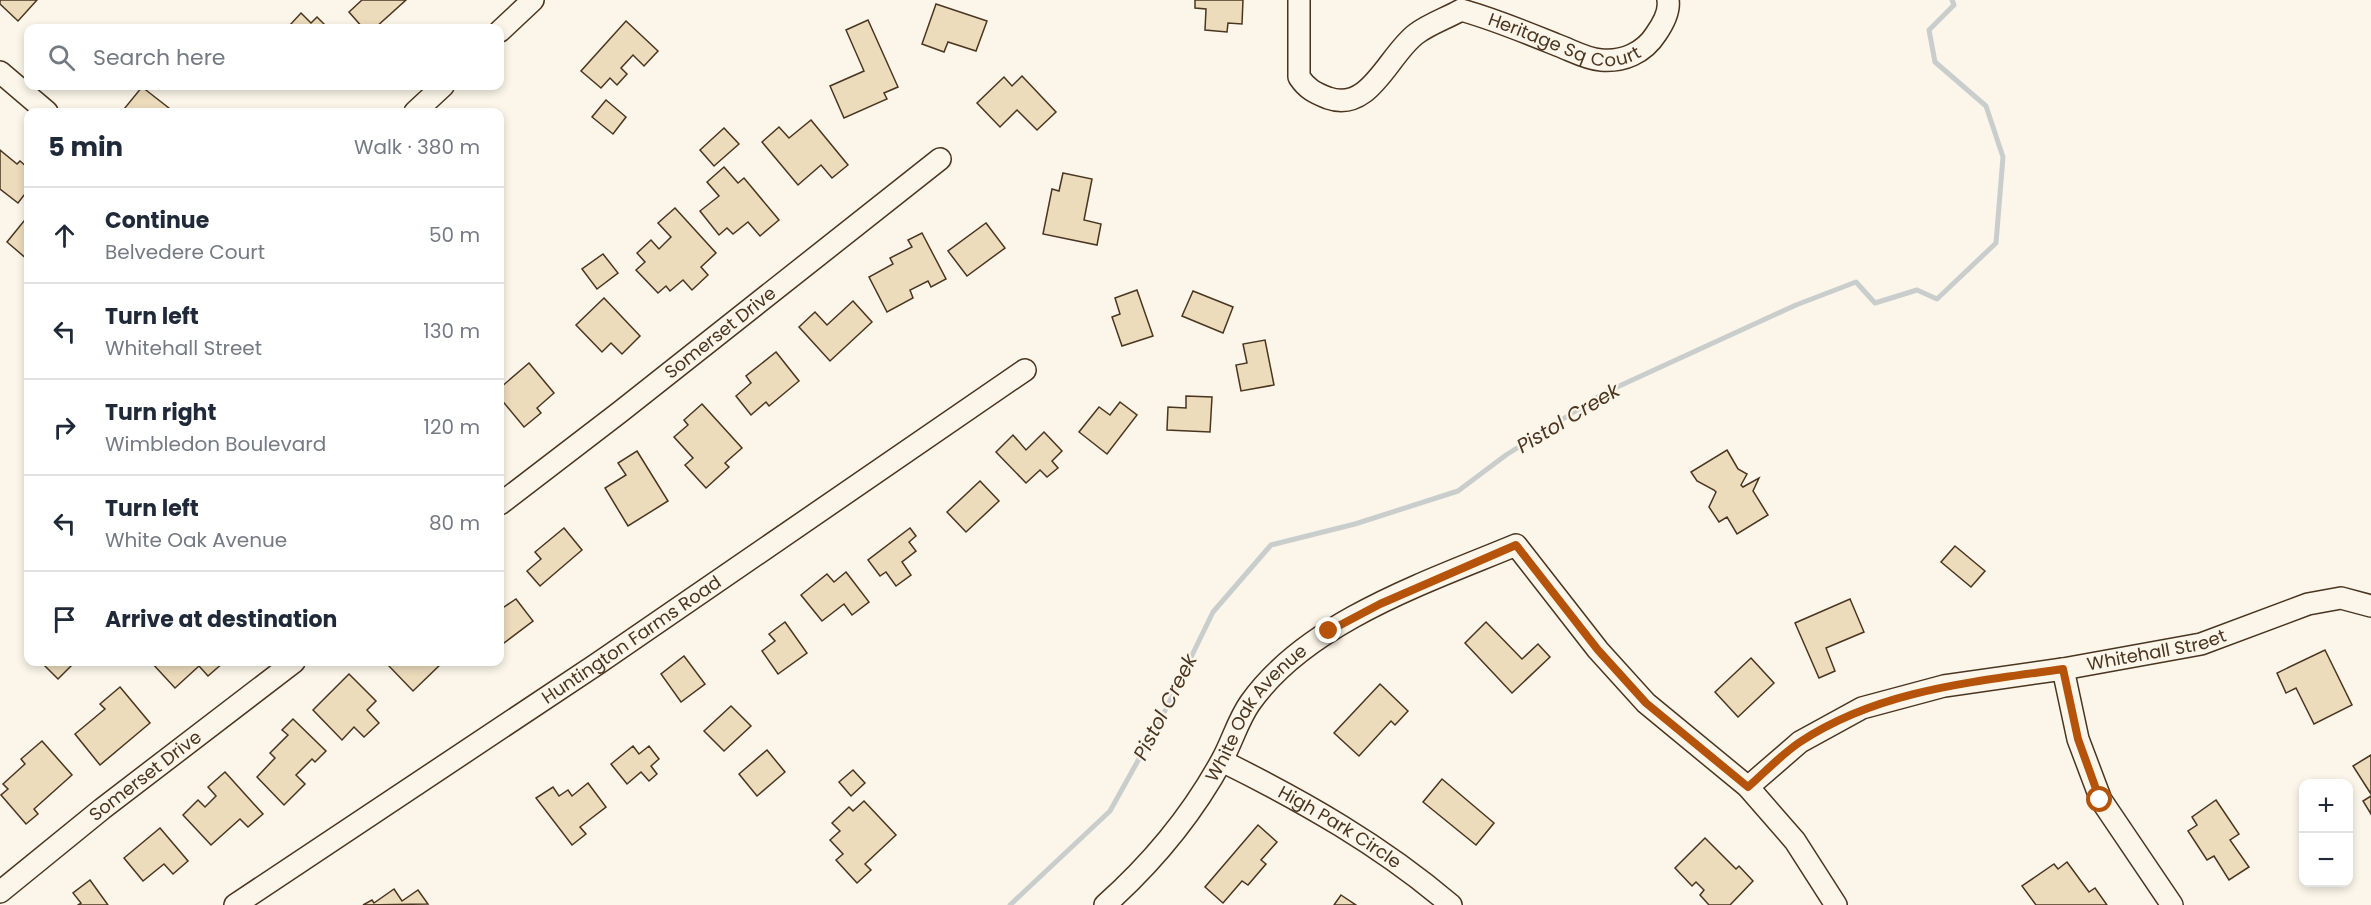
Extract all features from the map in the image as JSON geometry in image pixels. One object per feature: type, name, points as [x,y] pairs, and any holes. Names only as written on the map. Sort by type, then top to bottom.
[{"type":"street","points":[[504,28],[532,0]]},
{"type":"street","name":"Heritage Sq Court","points":[[1299,0],[1299,77],[1314,93],[1342,102],[1360,97],[1417,34],[1461,10],[1487,17],[1600,60],[1631,57],[1640,52],[1655,37],[1665,21],[1669,6],[1668,0]]},
{"type":"street","points":[[0,72],[42,108]]},
{"type":"street","points":[[419,108],[439,90]]},
{"type":"street","name":"Somerset Drive","points":[[504,501],[940,159]]},
{"type":"street","name":"Huntington Farms Road","points":[[235,905],[597,664],[1025,370]]},
{"type":"street","name":"White Oak Avenue","points":[[1105,905],[1172,836],[1222,761],[1249,704],[1281,666],[1329,631],[1380,604],[1516,545],[1598,650],[1646,703],[1748,787]]},
{"type":"street","name":"Whitehall Street","points":[[1748,787],[1800,742],[1862,708],[1944,686],[2063,669],[2201,644],[2308,604],[2341,598],[2371,605]]},
{"type":"street","name":"Somerset Drive","points":[[0,892],[102,809],[289,666]]},
{"type":"street","points":[[2063,669],[2078,739],[2100,800],[2172,905]]},
{"type":"street","name":"High Park Circle","points":[[1222,761],[1290,795],[1412,872],[1451,905]]},
{"type":"street","points":[[1748,787],[1795,841],[1836,905]]},
{"type":"building","points":[[0,0],[37,0],[18,21],[0,4]]},
{"type":"building","points":[[362,0],[406,0],[379,24],[360,24],[349,12]]},
{"type":"building","points":[[1195,0],[1243,0],[1242,24],[1228,23],[1227,32],[1205,30],[1206,9],[1195,8]]},
{"type":"building","points":[[936,4],[987,21],[976,51],[948,42],[944,52],[922,44]]},
{"type":"building","points":[[301,13],[311,23],[317,17],[324,24],[291,24]]},
{"type":"building","points":[[868,20],[898,87],[884,93],[887,99],[844,118],[830,86],[864,71],[846,30]]},
{"type":"building","points":[[626,21],[658,51],[644,66],[633,55],[621,68],[627,74],[617,85],[610,78],[601,88],[581,71]]},
{"type":"building","points":[[1022,76],[1056,112],[1037,130],[1017,110],[1000,127],[977,103],[1004,77],[1012,86]]},
{"type":"building","points":[[140,90],[146,90],[169,108],[125,108]]},
{"type":"building","points":[[606,100],[626,117],[613,134],[592,117]]},
{"type":"building","points":[[811,120],[848,165],[832,178],[821,165],[798,185],[762,142],[779,127],[789,138]]},
{"type":"building","points":[[724,128],[739,144],[714,166],[700,150]]},
{"type":"building","points":[[0,150],[17,164],[20,161],[24,164],[24,195],[18,203],[0,189]]},
{"type":"building","points":[[724,167],[738,183],[744,178],[779,220],[760,236],[748,222],[733,234],[727,228],[719,235],[700,211],[719,196],[707,182]]},
{"type":"building","points":[[1063,173],[1092,179],[1084,220],[1101,224],[1097,245],[1043,234],[1052,189],[1059,191]]},
{"type":"building","points":[[675,208],[716,253],[701,267],[708,275],[692,290],[683,280],[670,291],[666,286],[658,293],[636,270],[645,262],[637,253],[651,240],[659,249],[671,237],[658,223]]},
{"type":"building","points":[[24,221],[24,257],[7,242]]},
{"type":"building","points":[[986,223],[1005,248],[967,276],[948,251]]},
{"type":"building","points":[[922,233],[946,279],[931,287],[928,281],[910,290],[913,298],[887,312],[869,277],[893,264],[890,258],[912,247],[908,240]]},
{"type":"building","points":[[603,254],[618,273],[597,289],[582,269]]},
{"type":"building","points":[[1137,290],[1153,336],[1122,346],[1112,317],[1120,314],[1115,298]]},
{"type":"building","points":[[1193,291],[1233,307],[1223,333],[1182,316]]},
{"type":"building","points":[[604,298],[640,336],[622,354],[611,343],[602,352],[576,325]]},
{"type":"building","points":[[853,301],[872,322],[830,361],[799,327],[815,312],[827,325]]},
{"type":"building","points":[[1265,340],[1274,385],[1241,391],[1236,365],[1247,363],[1243,344]]},
{"type":"building","points":[[776,352],[799,381],[769,406],[766,402],[751,415],[736,396],[751,383],[746,376]]},
{"type":"building","points":[[529,363],[554,393],[537,408],[541,413],[524,427],[504,403],[504,385]]},
{"type":"building","points":[[1186,396],[1212,397],[1210,432],[1167,430],[1168,407],[1186,408]]},
{"type":"building","points":[[1120,402],[1137,415],[1107,454],[1079,432],[1099,407],[1110,415]]},
{"type":"building","points":[[702,404],[742,448],[725,463],[729,467],[706,488],[685,465],[693,458],[674,437],[688,425],[684,420]]},
{"type":"building","points":[[1044,432],[1062,451],[1052,461],[1058,468],[1047,477],[1040,470],[1026,483],[996,452],[1013,435],[1026,450]]},
{"type":"building","points":[[1727,450],[1738,469],[1747,474],[1741,485],[1743,487],[1759,478],[1753,491],[1768,515],[1737,534],[1727,517],[1719,522],[1709,507],[1716,492],[1697,481],[1691,472]]},
{"type":"building","points":[[637,451],[668,501],[628,526],[605,488],[626,475],[618,463]]},
{"type":"building","points":[[980,481],[999,501],[966,532],[947,512]]},
{"type":"building","points":[[564,528],[582,550],[540,586],[527,571],[541,559],[535,552]]},
{"type":"building","points":[[910,528],[916,536],[909,542],[916,551],[902,562],[911,575],[896,586],[886,572],[880,576],[868,560]]},
{"type":"building","points":[[1955,546],[1985,571],[1971,587],[1941,562]]},
{"type":"building","points":[[846,572],[869,602],[852,615],[844,604],[822,621],[801,595],[827,574],[834,582]]},
{"type":"building","points":[[516,599],[533,621],[504,643],[504,607]]},
{"type":"building","points":[[1850,599],[1864,632],[1826,648],[1835,671],[1819,678],[1795,623]]},
{"type":"building","points":[[785,622],[807,653],[778,674],[762,651],[775,641],[769,634]]},
{"type":"building","points":[[1486,622],[1522,659],[1538,644],[1550,657],[1512,693],[1465,643]]},
{"type":"building","points":[[2325,650],[2352,705],[2314,724],[2296,688],[2286,693],[2277,673]]},
{"type":"building","points":[[684,656],[705,684],[681,702],[661,674]]},
{"type":"building","points":[[1751,658],[1774,683],[1738,717],[1715,692]]},
{"type":"building","points":[[45,666],[71,666],[58,679]]},
{"type":"building","points":[[155,666],[199,666],[175,688]]},
{"type":"building","points":[[199,666],[219,666],[208,676]]},
{"type":"building","points":[[389,666],[439,666],[413,691]]},
{"type":"building","points":[[349,674],[376,701],[367,710],[379,723],[364,737],[354,727],[342,740],[313,710]]},
{"type":"building","points":[[1380,684],[1408,711],[1395,725],[1391,721],[1359,756],[1334,733]]},
{"type":"building","points":[[120,687],[150,723],[100,765],[75,734],[105,709],[100,704]]},
{"type":"building","points":[[731,706],[751,726],[724,751],[704,731]]},
{"type":"building","points":[[293,719],[326,751],[315,762],[312,759],[296,775],[305,784],[284,805],[257,777],[275,758],[270,753],[288,735],[282,730]]},
{"type":"building","points":[[42,741],[72,775],[34,809],[38,814],[26,824],[1,795],[8,789],[3,784],[25,764],[21,759]]},
{"type":"building","points":[[633,746],[639,754],[649,746],[659,759],[651,766],[657,774],[649,781],[641,772],[627,784],[611,764]]},
{"type":"building","points":[[767,750],[785,772],[757,796],[739,774]]},
{"type":"building","points":[[2371,755],[2371,794],[2353,766]]},
{"type":"building","points":[[853,770],[865,783],[851,796],[839,782]]},
{"type":"building","points":[[225,772],[263,814],[248,827],[240,819],[211,845],[183,815],[198,800],[205,807],[216,796],[208,787]]},
{"type":"building","points":[[1442,779],[1494,823],[1476,845],[1423,802]]},
{"type":"building","points":[[588,783],[606,807],[580,827],[586,834],[572,845],[536,798],[553,787],[559,796],[568,790],[572,796]]},
{"type":"building","points":[[2371,796],[2371,814],[2363,801]]},
{"type":"building","points":[[2216,800],[2239,834],[2230,840],[2249,867],[2229,880],[2214,856],[2207,860],[2188,831],[2197,825],[2192,817]]},
{"type":"building","points":[[864,801],[896,835],[865,864],[871,870],[857,883],[836,860],[843,854],[830,840],[840,831],[832,823],[849,807],[853,811]]},
{"type":"building","points":[[1258,825],[1277,842],[1261,860],[1266,864],[1248,885],[1242,881],[1223,903],[1205,887]]},
{"type":"building","points":[[160,828],[188,861],[173,874],[164,864],[143,881],[124,858]]},
{"type":"building","points":[[1705,838],[1736,869],[1739,866],[1753,881],[1730,905],[1709,905],[1700,895],[1704,890],[1696,882],[1692,886],[1675,868]]},
{"type":"building","points":[[2067,862],[2089,892],[2095,888],[2107,905],[2036,905],[2022,886],[2054,864],[2058,869]]},
{"type":"building","points":[[90,880],[108,905],[78,905],[81,903],[73,893]]},
{"type":"building","points":[[394,889],[402,901],[418,890],[428,904],[363,905],[372,900],[374,903]]},
{"type":"building","points":[[1341,895],[1356,905],[1334,905]]},
{"type":"waterway","name":"Pistol Creek","points":[[1010,905],[1110,811],[1160,721],[1213,612],[1271,545],[1355,524],[1458,491],[1506,455],[1604,393],[1796,305],[1856,282],[1875,303],[1917,290],[1937,299],[1996,243],[2003,157],[1986,106],[1935,62],[1929,30],[1954,5],[1952,0]]},
{"type":"route","points":[[1329,631],[1380,604],[1516,545],[1598,650],[1646,703],[1748,787],[1800,742],[1862,708],[1944,686],[2063,669],[2078,739],[2100,800]]}]
